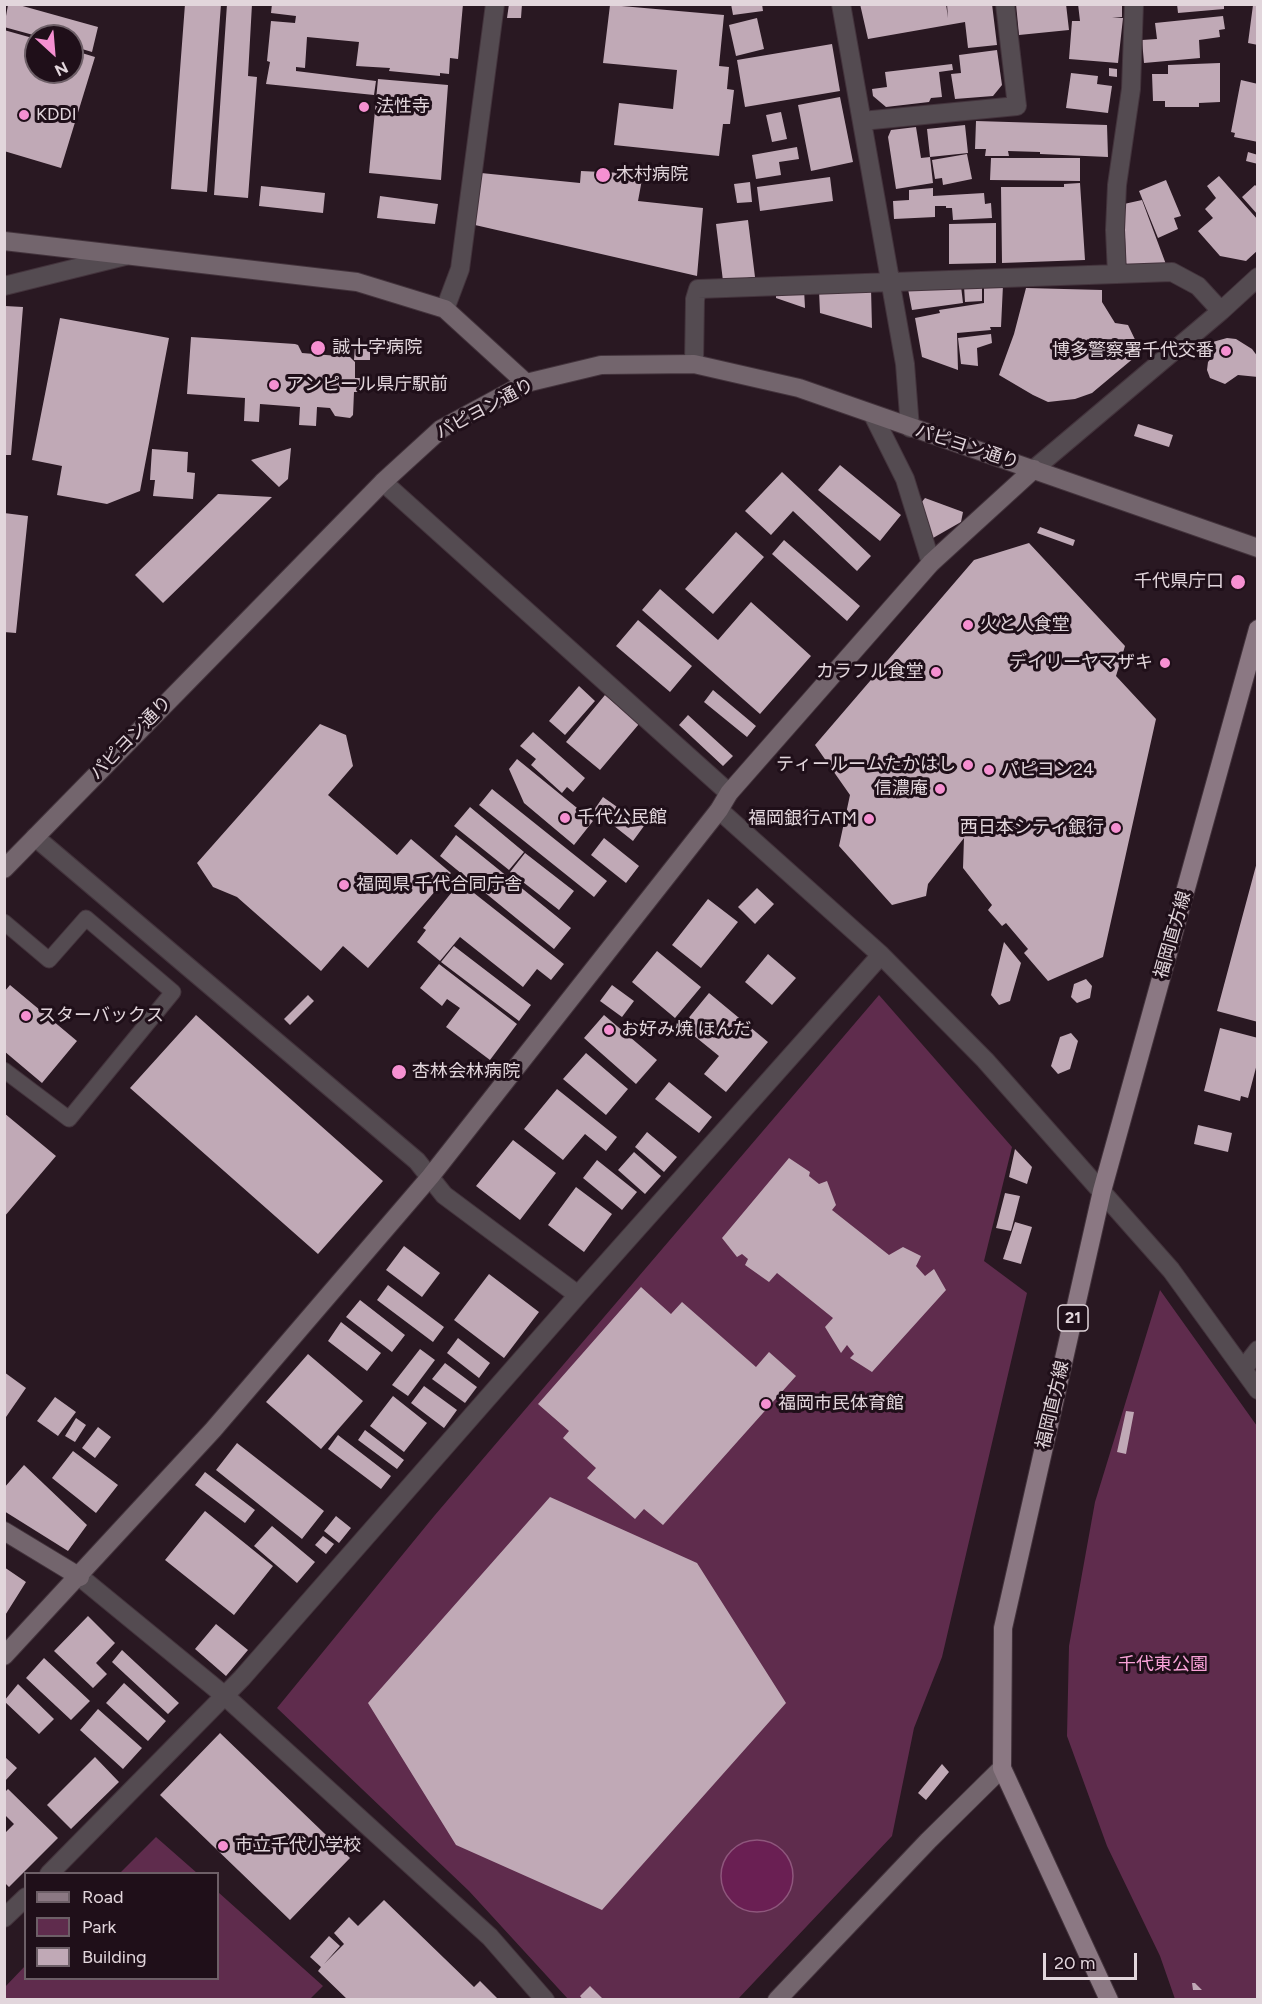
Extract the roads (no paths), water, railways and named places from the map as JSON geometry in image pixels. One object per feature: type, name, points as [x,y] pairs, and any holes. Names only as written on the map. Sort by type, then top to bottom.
[{"type":"main road","name":"福岡直方線","points":[[1109,2000],[1002,1768],[1003,1628],[1102,1191],[1257,629]]},
{"type":"street","points":[[446,309],[460,269],[495,4]]},
{"type":"street","points":[[841,4],[905,364],[910,428]]},
{"type":"street","points":[[862,121],[1017,106],[1005,4]]},
{"type":"street","points":[[1117,274],[1115,230],[1117,185],[1131,88],[1134,4]]},
{"type":"street","points":[[4,241],[357,282],[446,309],[526,383]]},
{"type":"street","points":[[4,286],[126,255]]},
{"type":"street","points":[[694,364],[695,299],[698,290],[1172,272],[1198,286],[1221,311]]},
{"type":"street","points":[[4,1656],[80,1577],[213,1431],[430,1177],[719,810],[729,793],[931,563],[1034,469],[1221,311],[1257,277]]},
{"type":"street","name":"パピヨン通り","points":[[4,869],[383,482],[441,429],[526,383],[601,365],[694,364],[800,388],[1257,548]]},
{"type":"street","points":[[873,415],[905,479],[931,563]]},
{"type":"street","points":[[383,482],[729,793]]},
{"type":"street","points":[[719,810],[881,955],[985,1060],[1171,1270],[1244,1368],[1257,1390]]},
{"type":"street","points":[[34,837],[417,1161],[444,1195],[578,1295]]},
{"type":"street","points":[[51,1872],[225,1696],[881,955]]},
{"type":"street","points":[[1244,1368],[1257,1350]]},
{"type":"street","points":[[4,1531],[80,1577],[225,1696],[490,1937],[545,2000]]},
{"type":"street","points":[[777,2000],[928,1841],[1002,1768]]},
{"type":"street","points":[[4,1918],[24,1899]]},
{"type":"lane","points":[[4,922],[49,960],[86,918],[173,992],[69,1119],[4,1070]]},
{"type":"place","name":"法性寺","points":[[364,107]]},
{"type":"place","name":"KDDI","points":[[24,115]]},
{"type":"place","name":"木村病院","points":[[603,175]]},
{"type":"place","name":"誠十字病院","points":[[318,348]]},
{"type":"place","name":"博多警察署千代交番","points":[[1226,351]]},
{"type":"place","name":"アンピール県庁駅前","points":[[274,385]]},
{"type":"place","name":"千代県庁口","points":[[1238,582]]},
{"type":"place","name":"火と人食堂","points":[[968,625]]},
{"type":"place","name":"デイリーヤマザキ","points":[[1165,663]]},
{"type":"place","name":"カラフル食堂","points":[[936,672]]},
{"type":"place","name":"ティールームたかはし","points":[[968,765]]},
{"type":"place","name":"パピヨン24","points":[[989,770]]},
{"type":"place","name":"信濃庵","points":[[940,789]]},
{"type":"place","name":"千代公民館","points":[[565,818]]},
{"type":"place","name":"福岡銀行ATM","points":[[869,819]]},
{"type":"place","name":"西日本シティ銀行","points":[[1116,828]]},
{"type":"place","name":"福岡県 千代合同庁舎","points":[[344,885]]},
{"type":"place","name":"スターバックス","points":[[26,1016]]},
{"type":"place","name":"お好み焼 ほんだ","points":[[609,1030]]},
{"type":"place","name":"杏林会林病院","points":[[399,1072]]},
{"type":"place","name":"福岡市民体育館","points":[[766,1404]]},
{"type":"place","name":"市立千代小学校","points":[[223,1846]]},
{"type":"park label","name":"千代東公園","points":[[1163,1665]]}]
